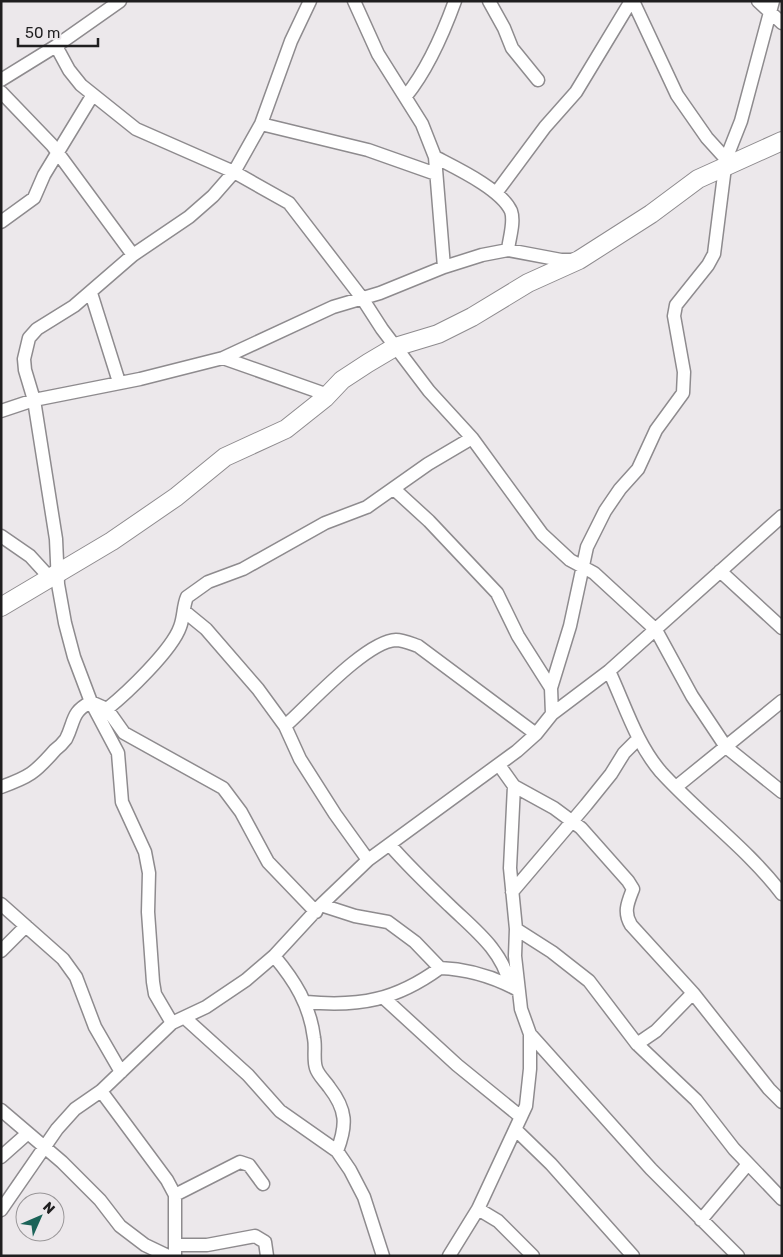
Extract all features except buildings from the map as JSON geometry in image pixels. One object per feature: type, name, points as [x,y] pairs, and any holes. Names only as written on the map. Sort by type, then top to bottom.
[{"type":"street","points":[[1,80],[56,46],[120,1]]},
{"type":"street","points":[[172,1023],[155,994],[153,982],[148,912],[149,873],[145,852],[122,802],[118,753],[92,702],[74,657],[54,576],[56,539],[34,400],[25,370],[24,359],[29,338],[37,329],[74,306],[133,255],[189,217],[213,196],[234,172],[261,124],[291,41],[310,1]]},
{"type":"street","points":[[354,1],[378,54],[422,124],[435,157],[444,267]]},
{"type":"street","points":[[406,96],[420,77],[445,28],[455,1]]},
{"type":"street","points":[[489,1],[504,28],[512,48],[538,80]]},
{"type":"street","points":[[632,1],[677,95],[725,164]]},
{"type":"street","points":[[496,193],[513,173],[539,135],[576,92],[632,1]]},
{"type":"street","points":[[758,1],[772,7],[782,23]]},
{"type":"street","points":[[552,714],[551,688],[570,626],[586,547],[605,511],[638,468],[656,430],[683,393],[684,372],[674,316],[676,306],[708,265],[714,254],[725,164],[748,96],[772,7]]},
{"type":"street","points":[[56,46],[69,70],[92,96],[146,134],[234,172],[289,203],[362,298],[395,347],[429,391],[472,438],[542,534],[570,560],[583,565],[656,630],[692,696],[726,747],[782,792]]},
{"type":"street","points":[[1,92],[58,152],[133,255]]},
{"type":"street","points":[[1,222],[34,198],[44,174],[92,96]]},
{"type":"street","points":[[261,124],[368,150],[436,174]]},
{"type":"street","points":[[1,607],[112,541],[176,497],[225,457],[286,428],[328,395],[342,380],[395,347],[438,334],[472,317],[528,283],[579,260],[651,214],[675,194],[698,179],[725,164],[782,141]]},
{"type":"street","points":[[435,157],[496,193],[505,203],[512,217],[508,250]]},
{"type":"street","points":[[1,410],[34,400],[223,358],[318,314],[380,293],[444,267],[508,250],[561,260],[579,260]]},
{"type":"street","points":[[91,293],[119,382]]},
{"type":"street","points":[[223,358],[328,395]]},
{"type":"street","points":[[107,709],[142,678],[174,638],[180,629],[187,597],[208,582],[243,569],[334,519],[368,507],[472,438]]},
{"type":"street","points":[[394,489],[429,521],[497,593],[518,636],[551,688]]},
{"type":"street","points":[[1,1210],[57,1129],[76,1109],[101,1091],[172,1023],[206,1007],[246,980],[274,956],[368,860],[499,765],[536,734],[552,714],[610,671],[782,516]]},
{"type":"street","points":[[1,536],[30,556],[54,576]]},
{"type":"street","points":[[720,571],[782,628]]},
{"type":"street","points":[[184,611],[206,629],[258,688],[285,726],[300,759],[335,814],[368,860]]},
{"type":"street","points":[[285,726],[356,661],[384,643],[396,640],[418,646],[536,734]]},
{"type":"street","points":[[610,671],[638,739],[660,771],[766,872],[782,894]]},
{"type":"street","points":[[676,787],[782,701]]},
{"type":"street","points":[[1,787],[26,779],[42,767],[65,740],[73,717],[82,706],[92,702],[107,709],[124,733],[223,788],[241,812],[268,862],[319,909],[388,922],[415,942],[440,968],[473,972],[514,988]]},
{"type":"street","points":[[512,892],[611,774],[624,753],[638,739]]},
{"type":"street","points":[[499,765],[514,786],[572,820],[599,847],[633,889],[626,907],[626,918],[631,925],[693,993],[769,1089],[782,1102]]},
{"type":"street","points":[[514,786],[510,868],[516,929],[514,988]]},
{"type":"street","points":[[390,845],[410,868],[491,945],[514,988],[530,1034],[530,1068],[526,1106],[478,1209],[449,1256]]},
{"type":"street","points":[[1,904],[63,959],[76,976],[95,1027],[121,1072]]},
{"type":"street","points":[[1,951],[26,926]]},
{"type":"street","points":[[516,929],[552,952],[589,981],[637,1044],[696,1100],[748,1164],[782,1199]]},
{"type":"street","points":[[274,956],[306,1002],[312,1024],[316,1071],[339,1103],[344,1117],[344,1130],[336,1151]]},
{"type":"street","points":[[306,1002],[354,1003],[385,999],[428,977],[440,968]]},
{"type":"street","points":[[637,1044],[656,1031],[693,993]]},
{"type":"street","points":[[385,999],[457,1066],[521,1117]]},
{"type":"street","points":[[185,1018],[248,1074],[280,1111],[336,1151],[350,1170],[364,1197],[383,1256]]},
{"type":"street","points":[[530,1034],[650,1169],[738,1256]]},
{"type":"street","points":[[101,1091],[167,1180],[175,1194],[173,1252]]},
{"type":"street","points":[[1,1110],[28,1132],[100,1200],[120,1226],[145,1244],[173,1252],[255,1236],[264,1242],[266,1256]]},
{"type":"street","points":[[516,1130],[551,1164],[633,1256]]},
{"type":"street","points":[[1,1156],[28,1132]]},
{"type":"street","points":[[175,1194],[240,1162],[249,1165],[263,1184]]},
{"type":"street","points":[[701,1220],[748,1164]]},
{"type":"street","points":[[478,1209],[498,1221],[533,1256]]}]
